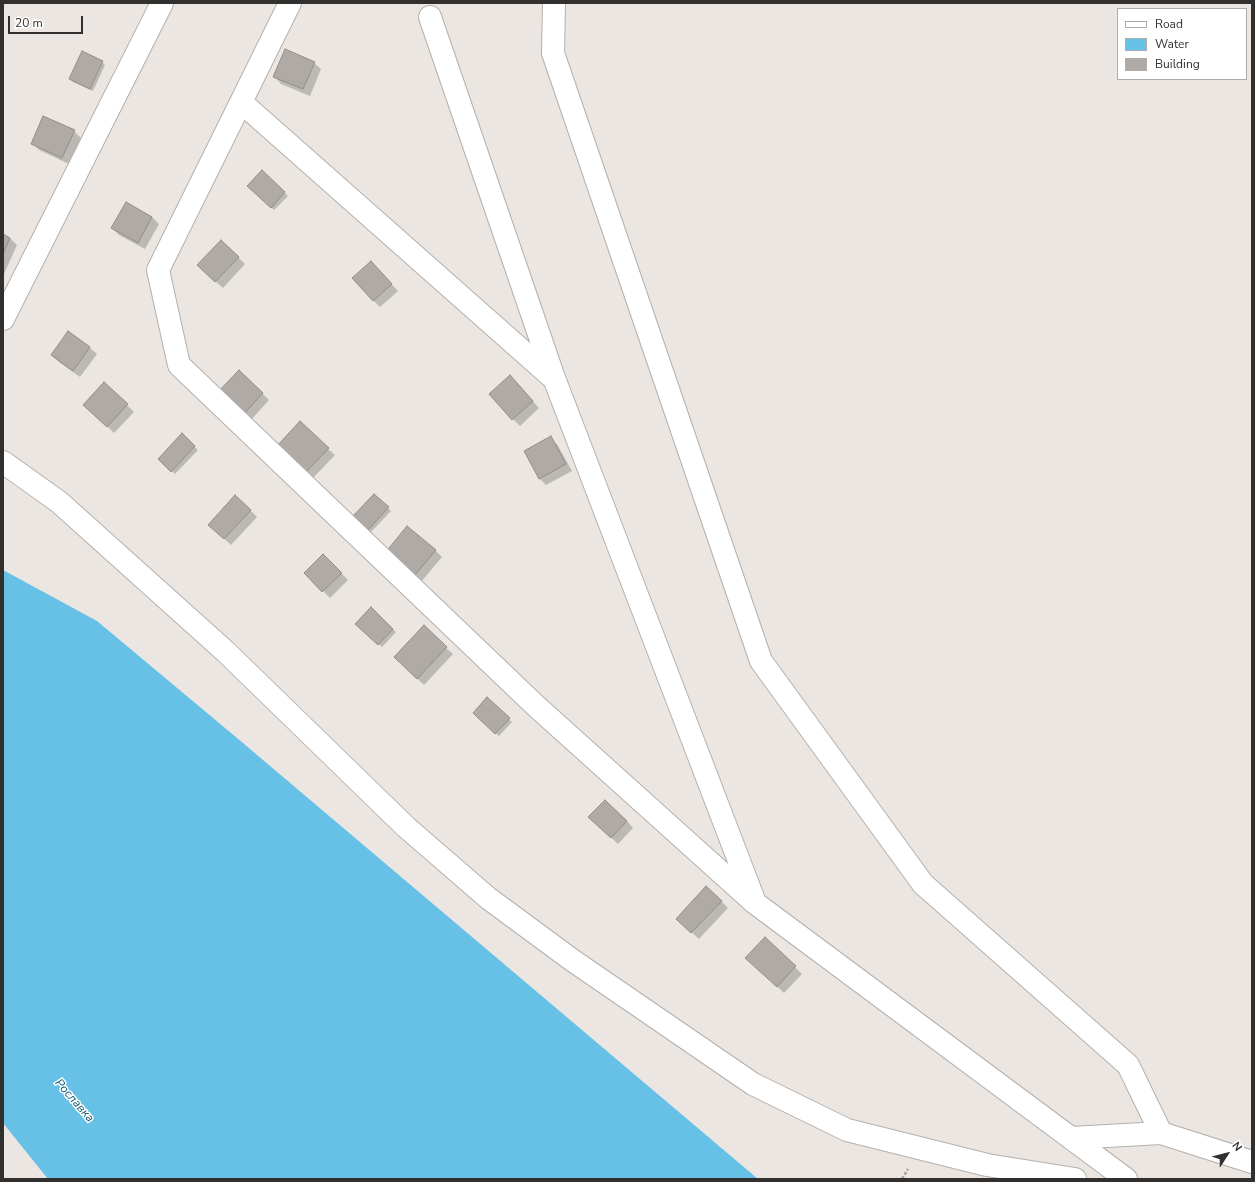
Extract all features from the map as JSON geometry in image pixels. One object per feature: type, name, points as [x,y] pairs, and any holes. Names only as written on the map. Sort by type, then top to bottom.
[{"type":"street","points":[[3,319],[162,3]]},
{"type":"street","points":[[290,3],[158,270],[179,365],[536,706],[755,903],[1126,1179]]},
{"type":"street","points":[[554,3],[553,53],[761,661],[923,884],[1128,1065],[1161,1133]]},
{"type":"street","points":[[430,17],[554,378],[755,903]]},
{"type":"street","points":[[241,102],[554,378]]},
{"type":"street","points":[[3,462],[59,502],[226,652],[406,827],[488,898],[572,960],[753,1084],[847,1130],[987,1166],[1075,1179]]},
{"type":"street","points":[[1072,1138],[1161,1133],[1252,1162]]},
{"type":"water","name":"Рославка","points":[[3,570],[97,621],[758,1179],[48,1179],[3,1123]]},
{"type":"building","points":[[285,49],[315,62],[303,89],[273,77]]},
{"type":"building","points":[[82,51],[103,61],[90,89],[69,79]]},
{"type":"building","points":[[43,116],[75,130],[62,158],[31,144]]},
{"type":"building","points":[[262,170],[285,192],[271,208],[247,186]]},
{"type":"building","points":[[126,202],[152,217],[138,243],[111,228]]},
{"type":"building","points":[[3,234],[10,238],[3,254]]},
{"type":"building","points":[[221,240],[239,257],[215,282],[197,265]]},
{"type":"building","points":[[371,261],[392,284],[373,301],[352,278]]},
{"type":"building","points":[[68,331],[90,347],[73,371],[51,355]]},
{"type":"building","points":[[239,370],[263,393],[243,415],[218,392]]},
{"type":"building","points":[[510,375],[533,401],[512,420],[489,394]]},
{"type":"building","points":[[104,382],[128,404],[107,427],[83,405]]},
{"type":"building","points":[[300,421],[329,448],[306,472],[277,446]]},
{"type":"building","points":[[182,433],[195,446],[171,472],[158,459]]},
{"type":"building","points":[[551,436],[566,464],[539,479],[524,451]]},
{"type":"building","points":[[374,494],[389,507],[368,530],[353,516]]},
{"type":"building","points":[[235,495],[251,510],[224,539],[208,525]]},
{"type":"building","points":[[407,526],[436,550],[414,576],[385,553]]},
{"type":"building","points":[[323,554],[342,573],[322,592],[304,573]]},
{"type":"building","points":[[371,607],[393,629],[378,645],[355,624]]},
{"type":"building","points":[[424,625],[447,647],[417,679],[394,657]]},
{"type":"building","points":[[487,697],[510,718],[495,734],[473,713]]},
{"type":"building","points":[[605,800],[627,821],[611,838],[588,817]]},
{"type":"building","points":[[706,886],[722,901],[691,933],[676,919]]},
{"type":"building","points":[[765,937],[796,966],[777,987],[745,958]]}]
